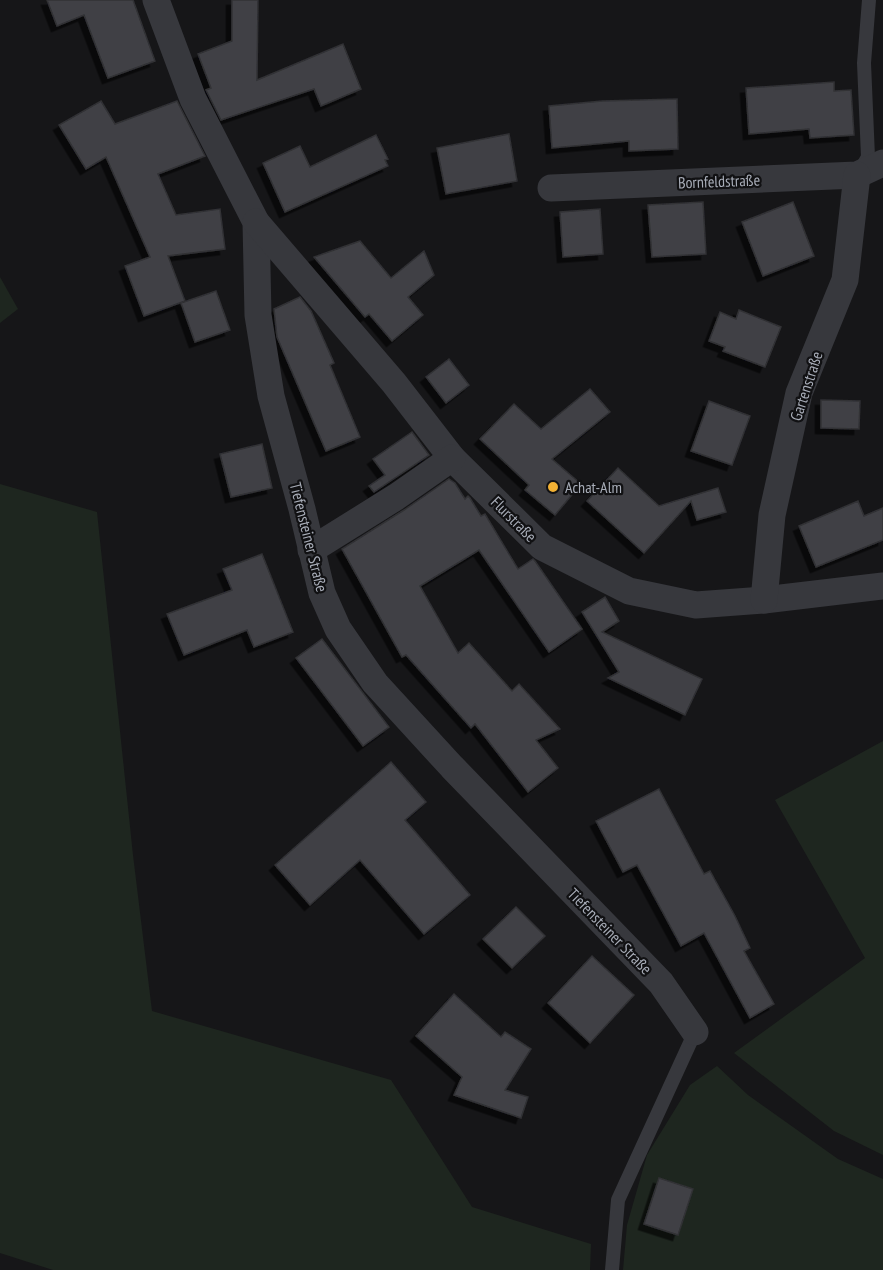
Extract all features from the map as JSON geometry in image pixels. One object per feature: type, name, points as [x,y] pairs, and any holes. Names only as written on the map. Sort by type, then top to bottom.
[{"type":"street","name":"Tiefensteiner Straße","points":[[156,0],[193,99],[256,222],[258,315],[271,396],[322,593],[338,629],[375,683],[452,767],[661,983],[695,1032]]},
{"type":"street","name":"Bornfeldstraße","points":[[551,188],[857,175],[883,163]]},
{"type":"street","name":"Gartenstraße","points":[[764,600],[772,515],[800,393],[845,280],[857,175]]},
{"type":"street","name":"Flurstraße","points":[[256,222],[394,383],[452,458],[542,547],[629,591],[696,605],[764,600],[883,586]]},
{"type":"street","points":[[310,550],[396,497],[452,458]]},
{"type":"lane","points":[[857,175],[868,157],[864,63],[869,0]]},
{"type":"lane","points":[[612,1270],[618,1200],[695,1032]]},
{"type":"shaded area","points":[[0,277],[18,309],[0,323]]},
{"type":"shaded area","points":[[0,484],[97,512],[152,1011],[391,1080],[472,1207],[591,1244],[590,1270],[53,1270],[0,1253]]},
{"type":"shaded area","points":[[883,741],[883,1155],[834,1131],[734,1053],[865,958],[775,800]]},
{"type":"shaded area","points":[[717,1066],[748,1095],[838,1159],[883,1179],[883,1270],[623,1270],[627,1225],[647,1155],[690,1085]]},
{"type":"building","points":[[47,0],[133,0],[155,61],[108,78],[84,15],[57,26]]},
{"type":"building","points":[[232,0],[258,0],[257,80],[343,44],[361,89],[321,106],[314,89],[221,120],[206,90],[211,88],[198,54],[232,41]]},
{"type":"building","points":[[834,82],[834,91],[851,90],[854,135],[810,138],[809,129],[749,134],[746,88]]},
{"type":"building","points":[[677,99],[678,149],[629,151],[629,141],[552,148],[549,106],[602,101]]},
{"type":"building","points":[[101,101],[115,124],[177,101],[205,156],[158,174],[176,215],[220,209],[225,249],[168,256],[185,301],[144,316],[125,266],[150,257],[106,157],[86,169],[59,125]]},
{"type":"building","points":[[509,134],[517,181],[446,194],[437,148]]},
{"type":"building","points":[[376,135],[388,159],[385,160],[388,166],[285,212],[263,163],[300,146],[310,167]]},
{"type":"building","points":[[703,202],[706,254],[652,257],[648,205]]},
{"type":"building","points":[[793,202],[814,256],[763,276],[742,222]]},
{"type":"building","points":[[600,209],[603,254],[563,257],[560,212]]},
{"type":"building","points":[[360,241],[391,278],[424,251],[434,275],[408,297],[423,315],[392,341],[369,314],[365,317],[314,257]]},
{"type":"building","points":[[216,291],[230,330],[195,342],[181,303]]},
{"type":"building","points":[[300,297],[311,311],[334,363],[330,365],[360,437],[326,451],[277,337],[274,309]]},
{"type":"building","points":[[739,310],[781,327],[765,367],[723,351],[725,347],[709,341],[720,312],[736,319]]},
{"type":"building","points":[[449,359],[469,385],[446,403],[426,377]]},
{"type":"building","points":[[590,389],[610,412],[552,459],[581,484],[555,515],[525,490],[529,485],[480,439],[514,404],[541,429]]},
{"type":"building","points":[[821,400],[860,401],[859,429],[821,428]]},
{"type":"building","points":[[709,401],[750,416],[732,465],[691,451]]},
{"type":"building","points":[[412,432],[429,455],[374,492],[369,486],[385,475],[373,459]]},
{"type":"building","points":[[262,444],[272,488],[231,497],[220,454]]},
{"type":"building","points":[[618,468],[659,506],[718,488],[726,512],[697,520],[691,501],[644,553],[587,501]]},
{"type":"building","points":[[449,479],[455,483],[465,499],[468,496],[470,498],[481,516],[485,514],[518,569],[533,559],[535,561],[582,629],[549,652],[479,550],[420,586],[458,653],[469,643],[512,691],[519,684],[560,729],[536,740],[558,768],[528,792],[475,724],[471,728],[406,655],[402,657],[342,549]]},
{"type":"building","points":[[858,501],[864,516],[883,508],[883,540],[816,567],[799,526]]},
{"type":"building","points":[[262,554],[293,632],[254,647],[247,630],[184,655],[167,614],[232,590],[223,569]]},
{"type":"building","points":[[605,597],[619,621],[602,632],[702,679],[685,715],[608,678],[619,672],[582,612]]},
{"type":"building","points":[[322,639],[389,727],[363,746],[296,658]]},
{"type":"building","points":[[391,762],[426,802],[405,820],[470,895],[424,934],[360,860],[310,905],[275,865]]},
{"type":"building","points":[[659,789],[704,874],[710,871],[735,916],[750,948],[744,951],[774,1004],[750,1018],[704,933],[681,946],[637,865],[623,872],[596,821]]},
{"type":"building","points":[[516,907],[545,936],[512,968],[483,939]]},
{"type":"building","points":[[592,956],[634,995],[590,1043],[548,1003]]},
{"type":"building","points":[[454,994],[501,1037],[505,1032],[531,1049],[505,1090],[528,1097],[521,1118],[454,1095],[462,1077],[416,1036]]},
{"type":"building","points":[[659,1178],[693,1189],[678,1235],[644,1224]]},
{"type":"place","name":"Achat-Alm","points":[[553,487]]}]
